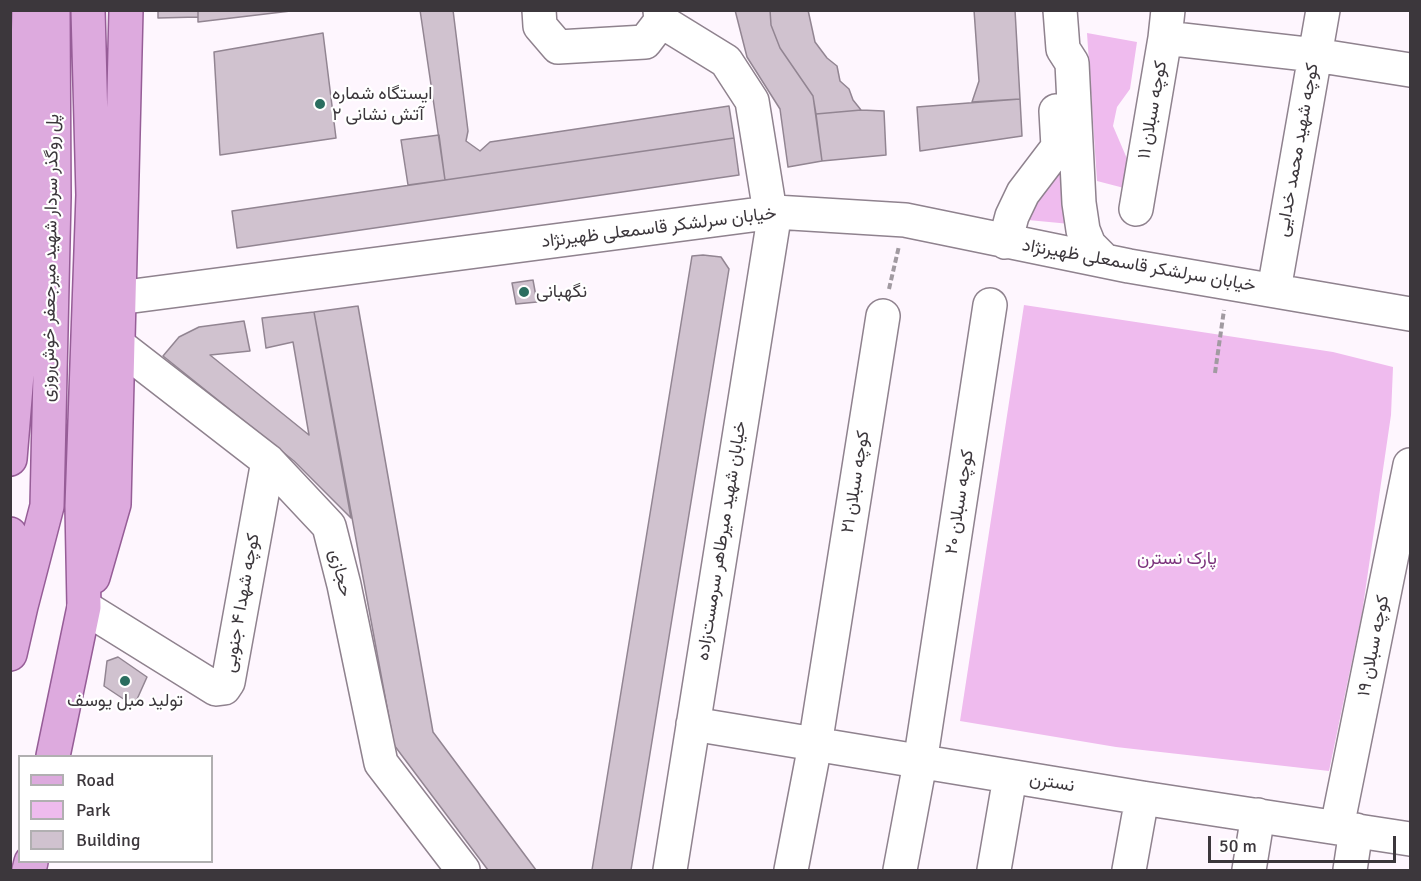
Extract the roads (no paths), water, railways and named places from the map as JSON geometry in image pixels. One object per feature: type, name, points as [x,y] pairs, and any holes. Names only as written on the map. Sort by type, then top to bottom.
[{"type":"main road","points":[[10,459],[29,10]]},
{"type":"main road","name":"پل روگذر سردار شهید میرجعفر خوش‌روزی","points":[[10,654],[16,605],[47,506],[54,197],[53,10]]},
{"type":"main road","name":"پل روگذر سردار شهید میرجعفر خوش‌روزی","points":[[84,607],[82,506],[93,195],[88,10]]},
{"type":"main road","points":[[53,755],[84,607],[114,504],[126,10]]},
{"type":"main road","points":[[10,534],[16,605]]},
{"type":"street","points":[[539,10],[540,26],[558,47],[645,42],[661,16]]},
{"type":"street","points":[[1060,10],[1063,49],[1072,63],[1079,202],[1083,230],[1089,245],[1105,261]]},
{"type":"street","name":"کوچه شهید محمد خدایی","points":[[1274,290],[1323,10]]},
{"type":"street","name":"خیابان شهید میرطاهر سرمست‌زاده","points":[[661,16],[726,61],[752,101],[772,212],[670,870]]},
{"type":"street","points":[[1167,24],[1315,55],[1410,70]]},
{"type":"street","name":"کوچه سبلان ۱۱","points":[[1136,209],[1167,24]]},
{"type":"street","points":[[1005,242],[1012,216],[1023,193],[1058,147],[1054,64],[1063,49]]},
{"type":"street","name":"خیابان سرلشکر قاسمعلی ظهیرنژاد","points":[[118,298],[772,212],[905,220],[1105,261],[1410,314]]},
{"type":"street","name":"کوچه سبلان ۲۰","points":[[900,870],[920,763],[990,305]]},
{"type":"street","name":"کوچه سبلان ۲۱","points":[[791,870],[815,745],[883,316]]},
{"type":"street","name":"حجازی","points":[[117,344],[268,461],[329,526],[344,585],[381,763],[462,870]]},
{"type":"street","name":"کوچه شهدا ۴ جنوبی","points":[[84,607],[216,689],[224,688],[228,682],[268,461]]},
{"type":"street","name":"کوچه سبلان ۱۹","points":[[1350,870],[1347,829],[1410,465]]},
{"type":"street","name":"نسترن","points":[[693,724],[920,763],[1410,839]]},
{"type":"street","points":[[993,870],[1010,777]]},
{"type":"street","points":[[1129,870],[1142,798]]},
{"type":"street","points":[[1249,870],[1258,815]]},
{"type":"place","name":"ایستگاه شماره ۲ آتش نشانی","points":[[320,104]]},
{"type":"place","name":"نگهبانی","points":[[524,292]]},
{"type":"place","name":"تولید مبل یوسف","points":[[125,681]]},
{"type":"park label","name":"پارک نسترن","points":[[1177,559]]}]
